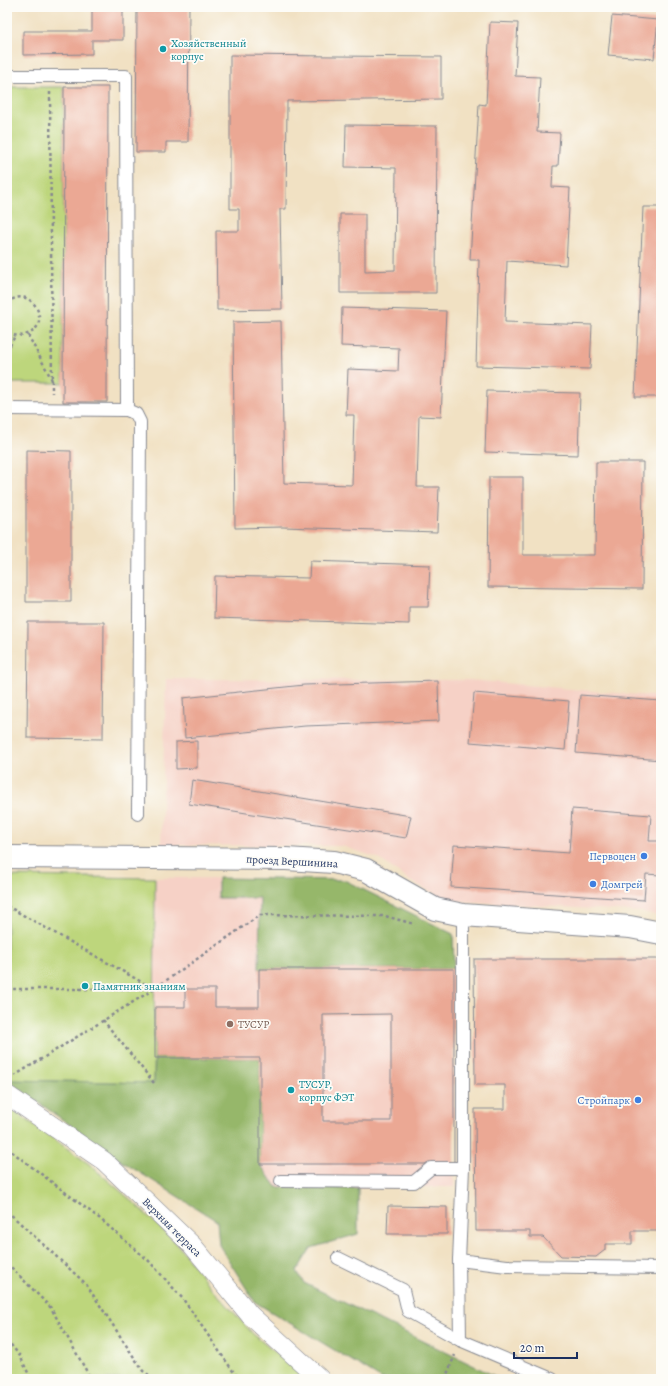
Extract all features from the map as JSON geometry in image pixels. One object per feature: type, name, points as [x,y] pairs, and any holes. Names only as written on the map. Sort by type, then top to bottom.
[{"type":"street","name":"проезд Вершинина","points":[[7,856],[30,858],[286,859],[334,862],[366,870],[435,909],[463,915],[630,927],[661,933]]},
{"type":"street","name":"Верхняя терраса","points":[[7,1095],[104,1161],[192,1245],[250,1315],[320,1379]]},
{"type":"lane","points":[[7,76],[126,76],[127,410]]},
{"type":"lane","points":[[7,409],[127,410],[136,414],[139,418],[141,427],[138,814]]},
{"type":"lane","points":[[460,1340],[459,1260],[463,1168],[463,915]]},
{"type":"lane","points":[[281,1181],[414,1182],[431,1168],[463,1168]]},
{"type":"lane","points":[[338,1258],[403,1290],[408,1311],[460,1340],[552,1379]]},
{"type":"lane","points":[[459,1260],[507,1266],[661,1268]]},
{"type":"path","points":[[50,76],[52,409]]},
{"type":"path","points":[[7,302],[21,297],[33,302],[37,307],[39,320],[37,326],[28,335],[15,336],[7,331]]},
{"type":"path","points":[[28,335],[52,382]]},
{"type":"path","points":[[7,351],[15,336]]},
{"type":"path","points":[[7,906],[154,989]]},
{"type":"path","points":[[7,1080],[154,989],[260,915],[385,916],[416,924]]},
{"type":"path","points":[[7,989],[154,989]]},
{"type":"path","points":[[103,1020],[154,1083]]},
{"type":"path","points":[[7,1148],[93,1214],[149,1261],[183,1299],[235,1374],[243,1379]]},
{"type":"path","points":[[7,1211],[86,1284],[143,1371],[155,1379]]},
{"type":"path","points":[[7,1263],[51,1308],[91,1379]]},
{"type":"path","points":[[7,1340],[20,1356],[32,1379]]},
{"type":"path","points":[[446,1379],[460,1340]]},
{"type":"shaded area","points":[[166,679],[469,680],[661,697],[661,917],[644,912],[457,901],[440,896],[410,881],[378,858],[342,846],[161,845]]},
{"type":"shaded area","name":"ТУСУР","points":[[7,876],[344,880],[453,934],[454,1187],[276,1187],[7,1080]]},
{"type":"green space","points":[[7,87],[64,87],[63,383],[7,383]]},
{"type":"green space","points":[[7,876],[155,878],[154,1083],[7,1080]]},
{"type":"green space","points":[[218,878],[344,880],[453,934],[454,969],[259,969],[260,898],[218,898]]},
{"type":"green space","points":[[155,1058],[260,1058],[260,1164],[276,1187],[358,1188],[358,1234],[311,1248],[297,1271],[304,1283],[501,1379],[382,1379],[255,1302],[219,1245],[217,1221],[115,1157],[7,1080],[154,1083]]},
{"type":"green space","points":[[7,1106],[89,1164],[133,1202],[176,1243],[210,1286],[253,1334],[306,1379],[7,1379]]},
{"type":"building","points":[[92,7],[123,7],[123,40],[92,40],[92,54],[23,55],[23,31],[92,31]]},
{"type":"building","name":"Хозяйственный корпус","points":[[137,7],[189,7],[188,142],[166,142],[166,152],[136,152]]},
{"type":"building","points":[[612,16],[658,20],[654,59],[608,55]]},
{"type":"building","points":[[490,22],[518,23],[515,76],[540,77],[537,132],[560,133],[558,166],[553,166],[552,187],[570,188],[566,265],[507,261],[505,322],[592,325],[590,369],[476,366],[479,260],[470,260],[479,104],[486,105]]},
{"type":"building","points":[[230,55],[441,57],[441,99],[287,101],[286,209],[280,209],[282,309],[217,310],[216,231],[239,231],[239,209],[230,209]]},
{"type":"building","points":[[64,87],[108,87],[107,402],[63,402]]},
{"type":"building","points":[[346,125],[437,126],[436,293],[340,293],[340,214],[365,214],[365,271],[395,270],[396,168],[345,167]]},
{"type":"building","points":[[643,207],[661,207],[661,397],[635,397]]},
{"type":"building","points":[[342,308],[446,311],[441,417],[419,416],[417,487],[439,487],[437,532],[283,527],[235,528],[233,322],[281,321],[284,483],[352,485],[354,415],[346,415],[348,369],[398,371],[399,348],[341,346]]},
{"type":"building","points":[[487,391],[580,393],[578,455],[485,452]]},
{"type":"building","points":[[26,450],[71,451],[71,602],[26,602]]},
{"type":"building","points":[[596,462],[643,462],[642,589],[488,587],[489,477],[523,477],[523,555],[595,555]]},
{"type":"building","points":[[310,561],[430,565],[428,607],[409,607],[409,624],[214,618],[215,576],[309,578]]},
{"type":"building","points":[[28,622],[104,622],[103,739],[27,738]]},
{"type":"building","points":[[438,681],[439,721],[305,726],[185,738],[183,698],[304,685]]},
{"type":"building","points":[[474,693],[569,701],[565,750],[470,742]]},
{"type":"building","points":[[580,695],[661,701],[661,760],[576,753]]},
{"type":"building","points":[[197,741],[197,768],[176,769],[176,742]]},
{"type":"building","points":[[192,780],[411,816],[406,838],[189,804]]},
{"type":"building","points":[[572,809],[651,815],[649,841],[661,841],[660,875],[646,874],[644,900],[451,887],[454,845],[569,853]]},
{"type":"building","points":[[474,959],[661,959],[661,1231],[632,1231],[632,1244],[605,1244],[605,1250],[596,1257],[561,1256],[543,1237],[530,1237],[530,1231],[476,1231],[475,1109],[505,1109],[505,1085],[475,1085]]},
{"type":"building","name":"ТУСУР, корпус ФЭТ","points":[[259,969],[454,969],[454,1164],[260,1164],[260,1058],[155,1058],[155,1007],[185,1007],[185,989],[215,989],[215,1007],[259,1007]],"holes":[[[391,1014],[391,1121],[323,1121],[323,1015]]]},
{"type":"building","points":[[388,1206],[447,1207],[447,1234],[387,1234]]},
{"type":"place","name":"Хозяйственный корпус","points":[[163,49]]},
{"type":"place","name":"Первоцен","points":[[644,856]]},
{"type":"place","name":"Домгрей","points":[[593,884]]},
{"type":"place","name":"Памятник знаниям","points":[[85,986]]},
{"type":"place","name":"ТУСУР","points":[[230,1024]]},
{"type":"place","name":"ТУСУР, корпус ФЭТ","points":[[291,1090]]},
{"type":"place","name":"Стройпарк","points":[[638,1100]]}]
